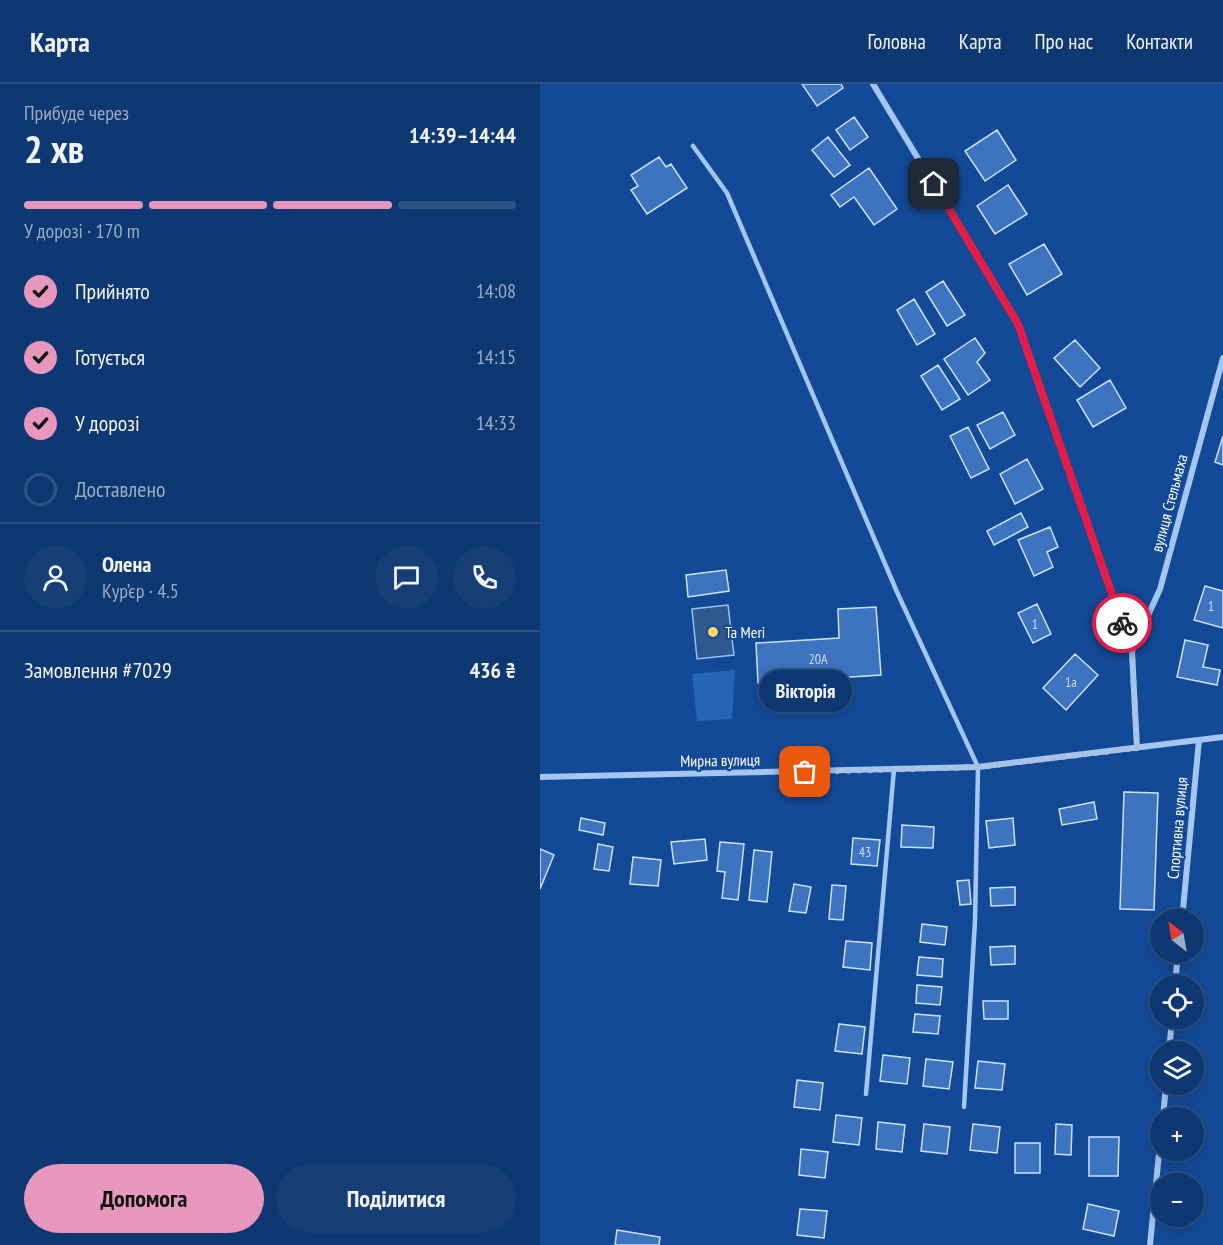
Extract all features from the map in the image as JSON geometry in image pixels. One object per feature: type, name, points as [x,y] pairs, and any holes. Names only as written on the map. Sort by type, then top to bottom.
[{"type":"street","points":[[873,84],[1018,324],[1132,652],[1137,748]]},
{"type":"street","name":"вулиця Стельмаха","points":[[1132,652],[1160,589],[1223,358]]},
{"type":"street","name":"Мирна вулиця","points":[[540,777],[978,767],[1223,737]]},
{"type":"street","name":"Спортивна вулиця","points":[[1183,909],[1199,740]]},
{"type":"street","points":[[1150,1245],[1158,1161]]},
{"type":"lane","points":[[693,146],[727,193],[897,591],[978,767],[975,921],[964,1107]]},
{"type":"lane","points":[[866,1094],[894,769]]},
{"type":"shaded area","name":"Ta Meri","points":[[728,605],[734,655],[697,659],[692,609]]},
{"type":"shaded area","points":[[735,670],[732,719],[697,721],[692,674]]},
{"type":"building","points":[[802,84],[841,84],[843,88],[817,106]]},
{"type":"building","points":[[854,117],[868,137],[850,150],[836,130]]},
{"type":"building","points":[[997,130],[1016,160],[985,181],[965,151]]},
{"type":"building","points":[[828,137],[850,165],[834,177],[812,150]]},
{"type":"building","points":[[659,157],[666,167],[671,164],[687,188],[647,214],[631,190],[638,186],[631,175]]},
{"type":"building","points":[[869,168],[897,209],[874,225],[854,197],[840,207],[831,195]]},
{"type":"building","points":[[1008,185],[1027,214],[995,234],[977,206]]},
{"type":"building","points":[[1044,244],[1062,274],[1027,295],[1009,264]]},
{"type":"building","points":[[943,281],[965,315],[947,326],[926,292]]},
{"type":"building","points":[[914,299],[935,334],[917,345],[897,310]]},
{"type":"building","points":[[975,338],[985,353],[977,362],[990,380],[968,395],[944,359]]},
{"type":"building","points":[[1075,340],[1100,368],[1080,387],[1054,358]]},
{"type":"building","points":[[938,365],[960,399],[942,410],[921,376]]},
{"type":"building","points":[[1110,380],[1126,408],[1093,427],[1077,400]]},
{"type":"building","points":[[1003,412],[1015,435],[990,449],[977,425]]},
{"type":"building","points":[[968,427],[989,469],[971,478],[950,436]]},
{"type":"building","points":[[1223,436],[1223,465],[1215,462]]},
{"type":"building","points":[[1027,459],[1043,489],[1015,504],[1000,474]]},
{"type":"building","points":[[1021,513],[1028,527],[994,545],[987,531]]},
{"type":"building","points":[[1050,527],[1058,547],[1047,552],[1053,567],[1034,576],[1018,540]]},
{"type":"building","points":[[726,570],[729,591],[688,597],[686,575]]},
{"type":"building","points":[[1205,586],[1223,591],[1223,628],[1194,620]]},
{"type":"building","points":[[1037,604],[1051,634],[1033,643],[1018,613]]},
{"type":"building","points":[[876,607],[881,675],[758,683],[756,643],[839,638],[838,609]]},
{"type":"building","points":[[1185,640],[1208,645],[1203,667],[1220,670],[1217,685],[1177,677]]},
{"type":"building","points":[[1075,654],[1098,675],[1066,710],[1043,688]]},
{"type":"building","points":[[1124,792],[1158,793],[1154,909],[1120,909]]},
{"type":"building","points":[[1094,802],[1097,819],[1062,825],[1059,809]]},
{"type":"building","points":[[581,818],[605,823],[603,835],[579,830]]},
{"type":"building","points":[[1013,818],[1015,845],[989,848],[986,821]]},
{"type":"building","points":[[902,825],[934,827],[933,848],[901,847]]},
{"type":"building","points":[[853,838],[880,840],[877,866],[851,864]]},
{"type":"building","points":[[705,839],[707,860],[674,864],[671,842]]},
{"type":"building","points":[[720,842],[744,844],[738,900],[722,898],[725,872],[717,871]]},
{"type":"building","points":[[598,844],[613,847],[609,871],[594,869]]},
{"type":"building","points":[[540,849],[554,855],[540,889]]},
{"type":"building","points":[[754,850],[772,852],[767,902],[749,900]]},
{"type":"building","points":[[633,857],[661,860],[658,886],[630,884]]},
{"type":"building","points":[[969,880],[971,904],[960,905],[957,881]]},
{"type":"building","points":[[794,884],[811,887],[806,913],[789,911]]},
{"type":"building","points":[[832,885],[846,886],[843,920],[829,919]]},
{"type":"building","points":[[1015,887],[1015,905],[991,906],[990,888]]},
{"type":"building","points":[[922,924],[947,927],[945,945],[920,942]]},
{"type":"building","points":[[846,941],[872,943],[870,970],[843,967]]},
{"type":"building","points":[[1015,946],[1015,964],[991,965],[990,947]]},
{"type":"building","points":[[919,957],[943,959],[942,977],[917,975]]},
{"type":"building","points":[[917,985],[942,987],[940,1005],[916,1003]]},
{"type":"building","points":[[983,1001],[1008,1001],[1008,1019],[984,1019]]},
{"type":"building","points":[[915,1014],[940,1016],[938,1034],[913,1032]]},
{"type":"building","points":[[839,1024],[865,1027],[862,1054],[835,1051]]},
{"type":"building","points":[[883,1055],[910,1058],[907,1084],[880,1081]]},
{"type":"building","points":[[926,1059],[953,1062],[949,1089],[923,1086]]},
{"type":"building","points":[[978,1061],[1005,1064],[1002,1090],[975,1088]]},
{"type":"building","points":[[797,1080],[823,1083],[820,1110],[794,1107]]},
{"type":"building","points":[[836,1115],[862,1118],[859,1145],[833,1142]]},
{"type":"building","points":[[878,1122],[905,1125],[902,1152],[876,1149]]},
{"type":"building","points":[[924,1124],[950,1127],[947,1154],[921,1151]]},
{"type":"building","points":[[973,1124],[1000,1127],[997,1153],[970,1150]]},
{"type":"building","points":[[1056,1124],[1072,1125],[1071,1155],[1055,1154]]},
{"type":"building","points":[[1089,1137],[1119,1137],[1118,1176],[1089,1176]]},
{"type":"building","points":[[1015,1143],[1040,1143],[1040,1173],[1015,1173]]},
{"type":"building","points":[[801,1149],[828,1152],[825,1178],[799,1175]]},
{"type":"building","points":[[1088,1204],[1119,1211],[1114,1236],[1083,1229]]},
{"type":"building","points":[[800,1209],[827,1211],[824,1238],[797,1235]]},
{"type":"building","points":[[617,1230],[660,1237],[659,1245],[615,1245]]},
{"type":"way so far","points":[[805,772],[978,767],[1137,748],[1132,652],[1122,623]]},
{"type":"place","name":"Ta Meri","points":[[713,632]]},
{"type":"place","name":"Вікторія","points":[[805,772]]},
{"type":"route","points":[[934,184],[1018,324],[1122,623]]}]
